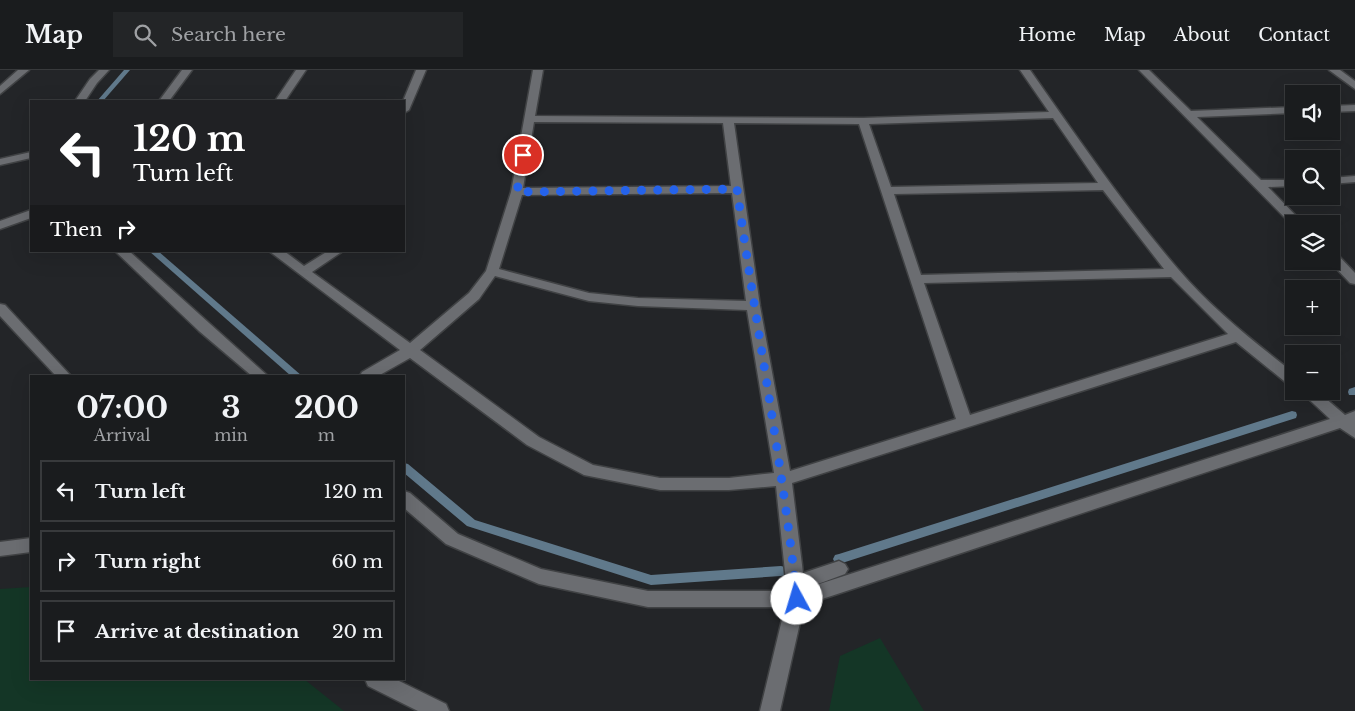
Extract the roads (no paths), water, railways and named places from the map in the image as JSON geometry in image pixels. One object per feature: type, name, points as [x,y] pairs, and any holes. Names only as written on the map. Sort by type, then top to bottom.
[{"type":"street","points":[[0,91],[24,70]]},
{"type":"street","points":[[81,100],[93,81],[104,70]]},
{"type":"street","points":[[165,100],[187,70]]},
{"type":"street","points":[[281,100],[301,70]]},
{"type":"street","points":[[405,108],[421,70]]},
{"type":"street","points":[[369,375],[410,351],[474,296],[492,270],[517,192],[538,70]]},
{"type":"street","points":[[1025,70],[1106,186],[1174,273],[1238,336],[1285,374]]},
{"type":"street","points":[[1144,70],[1289,215]]},
{"type":"street","points":[[1334,70],[1355,86]]},
{"type":"street","points":[[1340,109],[1355,108]]},
{"type":"street","points":[[1188,114],[1285,110]]},
{"type":"street","points":[[530,119],[863,121],[1055,115]]},
{"type":"street","points":[[728,120],[753,306],[783,479],[796,591],[770,711]]},
{"type":"street","points":[[863,121],[964,421]]},
{"type":"street","points":[[0,162],[30,155]]},
{"type":"street","points":[[1340,180],[1355,179]]},
{"type":"street","points":[[1259,184],[1285,183]]},
{"type":"street","points":[[887,191],[1106,186]]},
{"type":"street","points":[[517,192],[737,189]]},
{"type":"street","points":[[0,225],[30,214]]},
{"type":"street","points":[[122,252],[204,328],[260,375]]},
{"type":"street","points":[[276,252],[533,442],[590,470],[660,484],[729,484],[783,479],[1238,336]]},
{"type":"street","points":[[303,272],[335,252]]},
{"type":"street","points":[[1340,265],[1355,280]]},
{"type":"street","points":[[492,270],[589,297],[638,302],[753,306]]},
{"type":"street","points":[[916,279],[1174,273]]},
{"type":"street","points":[[0,308],[63,375]]},
{"type":"street","points":[[1319,400],[1352,424]]},
{"type":"street","points":[[405,499],[452,539],[540,576],[648,599],[796,591],[1352,424]]},
{"type":"street","points":[[0,549],[30,545]]},
{"type":"street","points":[[796,591],[839,569]]},
{"type":"street","points":[[378,680],[439,711]]},
{"type":"waterway","points":[[101,100],[127,70]]},
{"type":"waterway","points":[[154,252],[296,375]]},
{"type":"waterway","points":[[839,559],[1292,415]]},
{"type":"waterway","points":[[405,468],[471,523],[651,580],[781,571]]}]
